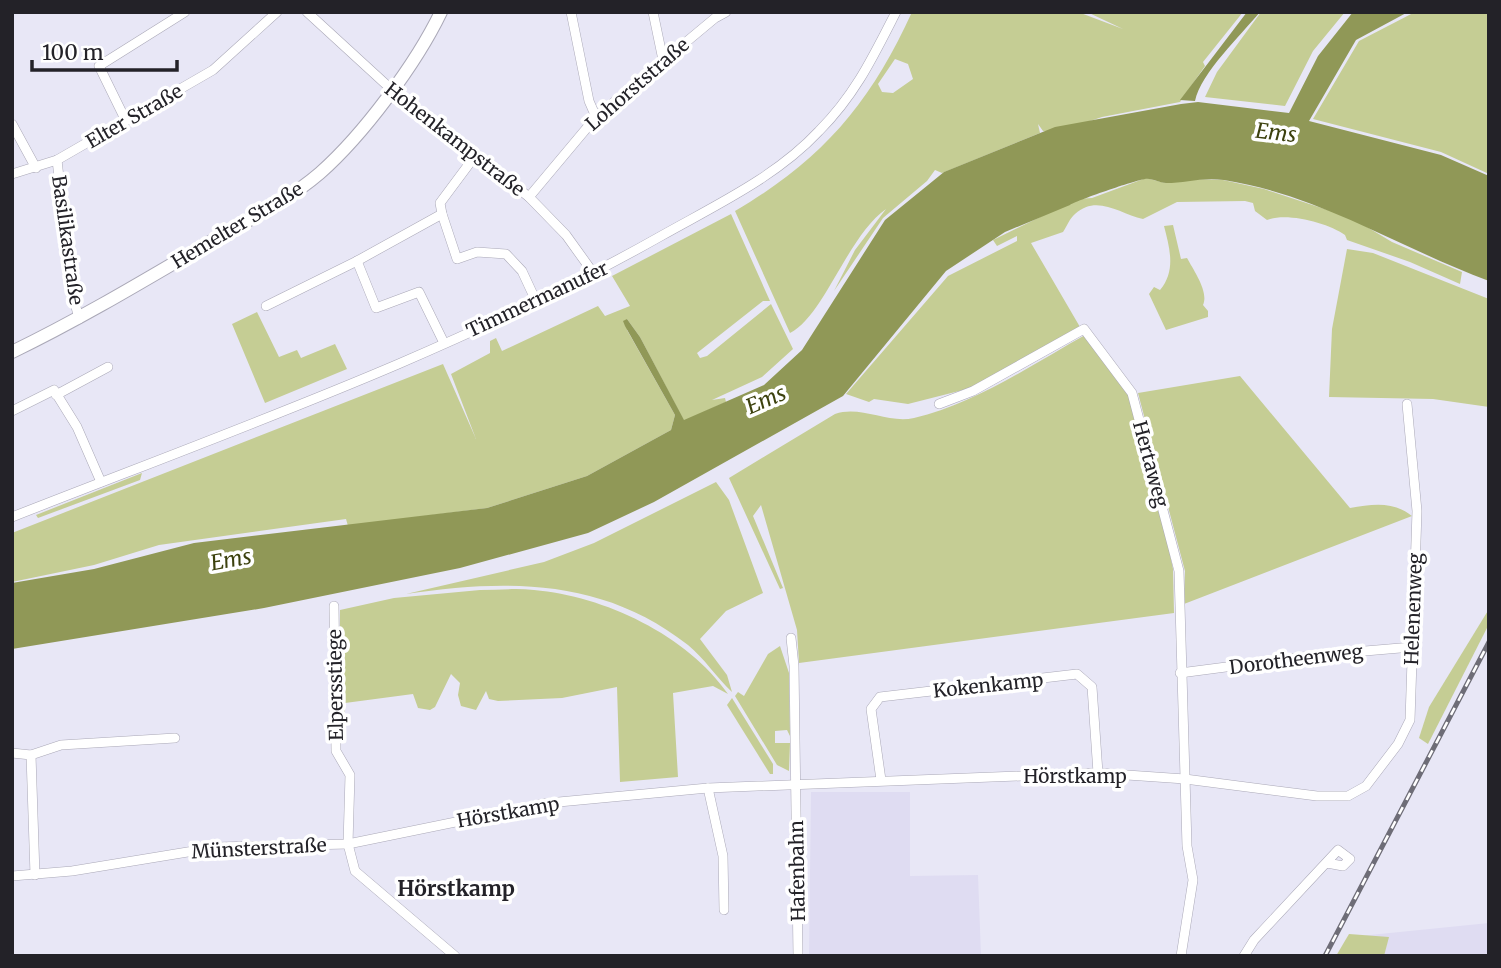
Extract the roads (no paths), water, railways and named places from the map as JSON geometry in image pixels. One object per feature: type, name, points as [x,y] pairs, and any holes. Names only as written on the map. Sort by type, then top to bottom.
[{"type":"main road","name":"Hemelter Straße","points":[[12,352],[79,319],[297,191],[339,155],[424,45],[442,12]]},
{"type":"street","points":[[125,121],[99,66],[186,12]]},
{"type":"street","name":"Elter Straße","points":[[12,174],[57,160],[213,70],[277,12]]},
{"type":"street","name":"Hohenkampstraße","points":[[307,12],[391,89],[529,197],[566,235],[594,274]]},
{"type":"street","points":[[571,12],[589,101],[596,117]]},
{"type":"street","points":[[653,12],[663,60]]},
{"type":"street","name":"Lohorststraße","points":[[529,197],[596,117],[663,60],[726,12]]},
{"type":"street","name":"Timmermanufer","points":[[12,517],[444,343],[594,274],[774,170],[818,132],[858,87],[896,12]]},
{"type":"street","name":"Basilikastraße","points":[[12,124],[36,168]]},
{"type":"street","points":[[475,156],[440,203],[457,259],[477,252],[506,254],[522,271],[536,301]]},
{"type":"street","name":"Basilikastraße","points":[[57,160],[72,291],[79,319]]},
{"type":"street","points":[[265,306],[357,261],[442,214]]},
{"type":"street","points":[[357,261],[376,308],[419,292],[444,343]]},
{"type":"street","name":"Hertaweg","points":[[939,404],[973,391],[1084,329],[1132,393],[1179,571],[1187,846],[1193,880],[1181,956]]},
{"type":"street","points":[[56,395],[108,367]]},
{"type":"street","points":[[12,411],[54,390],[77,427],[101,482]]},
{"type":"street","name":"Helenenweg","points":[[1354,795],[1366,786],[1407,730],[1410,720],[1417,511],[1408,404]]},
{"type":"street","name":"Elpersstiege","points":[[334,606],[336,751],[350,775],[348,844]]},
{"type":"street","points":[[791,638],[795,786]]},
{"type":"street","name":"Dorotheenweg","points":[[1180,673],[1318,655],[1412,647]]},
{"type":"street","name":"Kokenkamp","points":[[881,780],[871,709],[880,697],[1077,674],[1092,687],[1098,773]]},
{"type":"street","points":[[12,753],[31,755],[61,745],[175,738]]},
{"type":"street","points":[[31,755],[34,875]]},
{"type":"street","name":"Hörstkamp","points":[[348,844],[548,803],[708,788],[1098,773],[1185,779],[1317,796],[1354,795]]},
{"type":"street","name":"Hafenbahn","points":[[795,786],[798,956]]},
{"type":"street","points":[[708,788],[723,856],[724,909]]},
{"type":"street","name":"Münsterstraße","points":[[12,876],[218,847],[348,844],[355,871],[443,952],[455,956]]},
{"type":"street","points":[[1244,956],[1254,940],[1326,863]]},
{"type":"water","points":[[1247,12],[1260,12],[1213,67],[1195,101],[1180,100]]},
{"type":"water","name":"Ems","points":[[1353,12],[1408,12],[1356,40],[1309,121],[1441,155],[1489,176],[1489,281],[1326,210],[1259,187],[1216,179],[1166,183],[1139,180],[1083,199],[1005,232],[946,271],[843,396],[654,502],[588,533],[460,568],[264,608],[12,649],[12,583],[94,569],[194,543],[487,508],[587,476],[671,430],[675,415],[623,321],[627,319],[640,337],[684,420],[764,385],[802,350],[885,220],[944,172],[1055,127],[1181,104],[1198,102],[1289,113],[1318,56]]},
{"type":"railway","points":[[1325,956],[1489,642]]},
{"type":"district","name":"Hörstkamp","points":[[456,889]]}]
